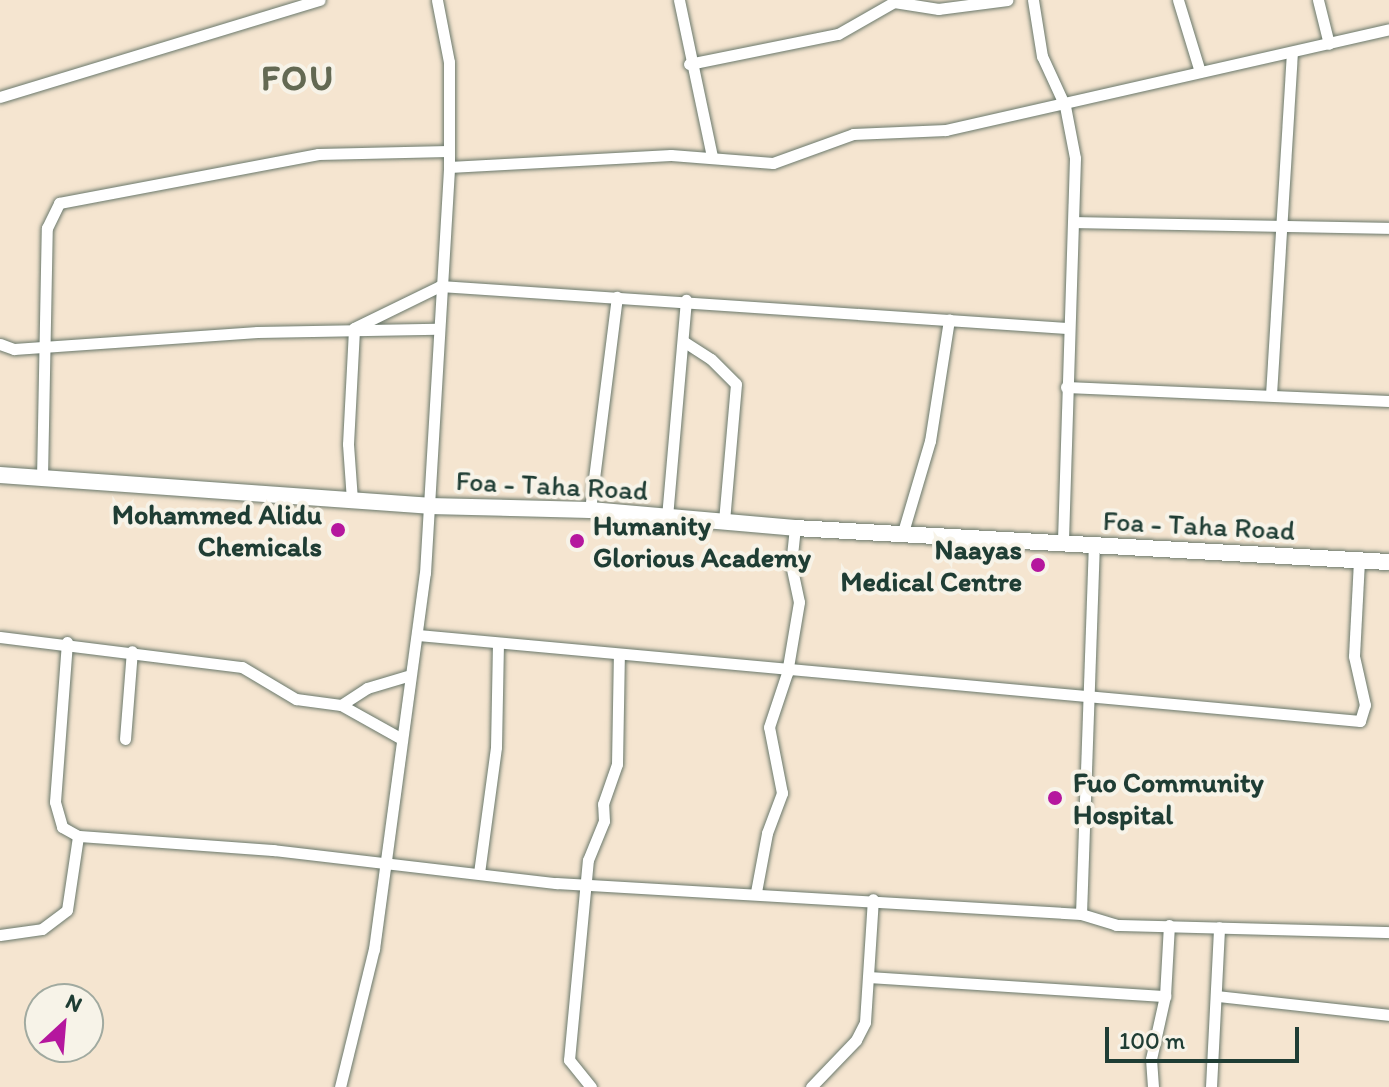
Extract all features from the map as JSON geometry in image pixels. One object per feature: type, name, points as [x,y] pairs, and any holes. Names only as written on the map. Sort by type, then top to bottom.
[{"type":"street","points":[[0,97],[320,0]]},
{"type":"street","points":[[340,1087],[371,964],[387,865],[407,676],[418,635],[429,506],[437,329],[449,167],[449,62],[437,0]]},
{"type":"street","points":[[679,0],[689,64],[712,157]]},
{"type":"street","points":[[689,64],[838,34],[894,2],[938,9],[1007,0]]},
{"type":"street","points":[[1033,0],[1042,56],[1065,106],[1075,158],[1076,222],[1067,328],[1063,544]]},
{"type":"street","points":[[1178,0],[1200,72]]},
{"type":"street","points":[[1318,0],[1329,44]]},
{"type":"street","points":[[449,167],[712,157],[773,163],[853,134],[946,130],[1065,106],[1389,29]]},
{"type":"street","points":[[1271,395],[1292,53]]},
{"type":"street","points":[[42,478],[47,228],[59,203],[318,154],[448,151]]},
{"type":"street","points":[[1076,222],[1283,223],[1389,228]]},
{"type":"street","points":[[354,328],[440,286],[686,300],[1067,328]]},
{"type":"street","points":[[590,510],[617,297]]},
{"type":"street","points":[[667,517],[686,300]]},
{"type":"street","points":[[903,532],[930,441],[949,319]]},
{"type":"street","points":[[352,500],[348,444],[354,328]]},
{"type":"street","points":[[0,344],[14,349],[45,343],[354,328],[437,329]]},
{"type":"street","points":[[683,341],[711,359],[736,384],[724,521]]},
{"type":"street","points":[[1066,387],[1389,401]]},
{"type":"street","name":"Foa - Taha Road","points":[[0,475],[429,506],[590,510],[795,528],[1389,562]]},
{"type":"street","points":[[756,892],[767,833],[782,793],[769,736],[787,673],[799,602],[791,565],[795,528]]},
{"type":"street","points":[[1081,914],[1094,545]]},
{"type":"street","points":[[418,635],[787,673],[1360,721],[1365,705],[1354,656],[1359,560]]},
{"type":"street","points":[[0,637],[67,642],[242,667],[296,699],[341,705],[400,738]]},
{"type":"street","points":[[67,642],[55,802],[62,827],[78,836],[585,883],[1081,914],[1116,925],[1389,932]]},
{"type":"street","points":[[479,873],[496,747],[498,643]]},
{"type":"street","points":[[125,739],[132,651]]},
{"type":"street","points":[[591,1087],[569,1060],[585,883],[617,764],[619,654]]},
{"type":"street","points":[[341,705],[367,688],[407,676]]},
{"type":"street","points":[[0,935],[42,929],[67,910],[78,836]]},
{"type":"street","points":[[811,1087],[856,1040],[868,1009],[873,899]]},
{"type":"street","points":[[1153,1087],[1151,1059],[1165,996],[1169,925]]},
{"type":"street","points":[[1211,1087],[1219,927]]},
{"type":"street","points":[[870,977],[1165,996]]},
{"type":"street","points":[[1217,996],[1389,1015]]},
{"type":"place","name":"Mohammed Alidu Chemicals","points":[[338,530]]},
{"type":"place","name":"Humanity Glorious Academy","points":[[577,541]]},
{"type":"place","name":"Naayas Medical Centre","points":[[1038,565]]},
{"type":"place","name":"Fuo Community Hospital","points":[[1055,798]]},
{"type":"district","name":"FOU","points":[[298,78]]}]
